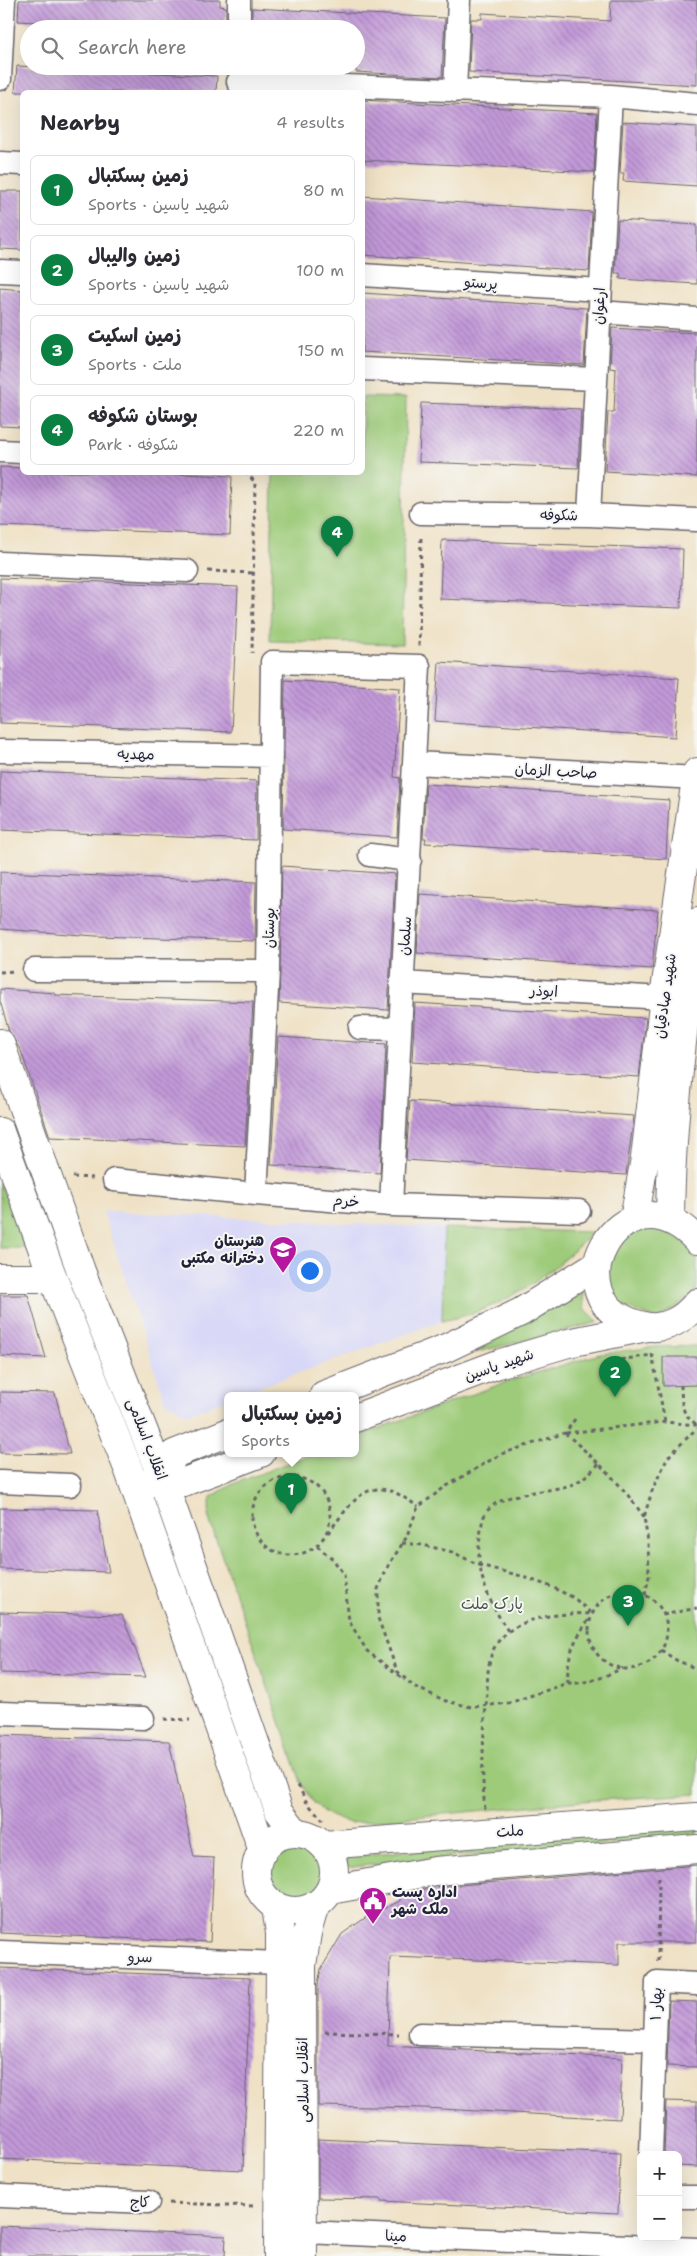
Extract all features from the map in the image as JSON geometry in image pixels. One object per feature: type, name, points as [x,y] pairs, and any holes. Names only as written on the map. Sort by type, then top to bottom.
[{"type":"street","points":[[0,79],[4,0]]},
{"type":"street","points":[[239,0],[239,20]]},
{"type":"street","points":[[455,91],[459,0]]},
{"type":"street","points":[[238,80],[455,91],[611,96],[697,104]]},
{"type":"street","name":"ارغوان","points":[[589,515],[611,96]]},
{"type":"street","points":[[0,163],[20,164]]},
{"type":"street","points":[[0,271],[20,272]]},
{"type":"street","name":"پرستو","points":[[365,275],[600,301],[697,319]]},
{"type":"street","points":[[365,369],[595,379]]},
{"type":"street","points":[[0,451],[20,452]]},
{"type":"street","name":"شکوفه","points":[[421,514],[589,515],[697,520]]},
{"type":"street","points":[[0,563],[187,570]]},
{"type":"street","points":[[272,662],[419,666]]},
{"type":"street","name":"بوستان","points":[[256,1194],[268,971],[272,662]]},
{"type":"street","name":"سلمان","points":[[391,1205],[401,983],[410,860],[419,666]]},
{"type":"street","name":"مهدیه","points":[[0,751],[271,756]]},
{"type":"street","name":"صاحب الزمان","points":[[415,763],[697,776]]},
{"type":"street","name":"شهید صادقیان","points":[[670,1220],[675,998],[697,776]]},
{"type":"street","points":[[370,855],[410,860]]},
{"type":"street","name":"شهید صادقیان","points":[[634,1220],[675,998],[697,922]]},
{"type":"street","points":[[34,970],[268,971]]},
{"type":"street","name":"ابوذر","points":[[401,983],[675,998]]},
{"type":"street","points":[[360,1028],[399,1029]]},
{"type":"street","name":"انقلاب اسلامی","points":[[0,1044],[81,1271],[162,1478],[279,1811],[296,1833],[326,1835],[334,1866],[334,1878],[306,1933],[302,1965],[304,2244]]},
{"type":"street","name":"انقلاب اسلامی","points":[[0,1132],[53,1278],[135,1488],[263,1850]]},
{"type":"street","name":"خرم","points":[[114,1180],[391,1205],[579,1211]]},
{"type":"street","points":[[332,1392],[446,1348],[521,1312],[596,1265],[601,1249],[610,1235],[623,1224],[646,1217],[670,1220],[686,1229],[697,1240]]},
{"type":"street","name":"شهید یاسین","points":[[596,1265],[597,1283],[603,1300],[614,1314],[630,1323],[656,1327],[697,1324]]},
{"type":"street","points":[[0,1278],[53,1278]]},
{"type":"street","name":"شهید یاسین","points":[[359,1416],[501,1363],[568,1343],[656,1327],[678,1321],[690,1312],[697,1303]]},
{"type":"street","points":[[162,1478],[174,1454],[224,1434]]},
{"type":"street","points":[[135,1488],[162,1478],[184,1482],[267,1457]]},
{"type":"street","points":[[0,1482],[70,1485]]},
{"type":"street","points":[[0,1713],[143,1718]]},
{"type":"street","name":"ملت","points":[[326,1835],[697,1817]]},
{"type":"street","points":[[296,1833],[283,1835],[272,1841],[263,1850],[257,1863],[256,1876],[260,1889],[276,1906],[291,1911],[304,1910],[323,1898],[434,1871],[697,1849]]},
{"type":"street","name":"انقلاب اسلامی","points":[[276,1906],[280,1933],[278,2256]]},
{"type":"street","name":"سرو","points":[[0,1952],[280,1963]]},
{"type":"street","points":[[657,1982],[697,1984]]},
{"type":"street","name":"بهار ۱","points":[[651,2151],[657,1982]]},
{"type":"street","points":[[420,2034],[655,2040]]},
{"type":"street","name":"کاج","points":[[0,2196],[148,2202]]},
{"type":"street","points":[[682,2197],[697,2197]]},
{"type":"street","name":"مینا","points":[[304,2244],[648,2242],[697,2249]]},
{"type":"path","points":[[248,475],[255,482],[252,660],[272,662]]},
{"type":"path","points":[[419,666],[421,514]]},
{"type":"path","points":[[187,570],[253,573]]},
{"type":"path","points":[[47,1175],[114,1180]]},
{"type":"path","points":[[652,1356],[666,1422]]},
{"type":"path","points":[[681,1386],[682,1408],[687,1418],[697,1426]]},
{"type":"path","points":[[565,1433],[575,1419]]},
{"type":"path","points":[[414,1686],[397,1671],[378,1618],[378,1589],[418,1507],[445,1487],[502,1454],[565,1433],[666,1422],[697,1426]]},
{"type":"path","points":[[644,1517],[653,1488],[668,1457],[697,1426]]},
{"type":"path","points":[[565,1433],[600,1463],[630,1497],[644,1517],[648,1542],[649,1576],[645,1595]]},
{"type":"path","points":[[508,1631],[495,1612],[478,1565],[483,1517],[496,1504],[518,1494],[546,1491],[573,1484],[600,1463]]},
{"type":"path","points":[[326,1535],[331,1522],[326,1496],[317,1486],[305,1478],[291,1476],[278,1479],[266,1485],[252,1506],[254,1531],[261,1542],[270,1550],[282,1555],[307,1553],[317,1546],[326,1535],[357,1496],[373,1489],[391,1490],[418,1507]]},
{"type":"path","points":[[402,1543],[423,1545],[452,1552],[478,1565],[521,1576],[552,1587],[574,1598],[592,1614]]},
{"type":"path","points":[[317,1546],[334,1559],[344,1575],[349,1621],[367,1651],[388,1670],[414,1686],[446,1701],[471,1707],[509,1704],[568,1682],[580,1683],[598,1679],[623,1668],[647,1664],[661,1650],[667,1629],[659,1607],[645,1595],[628,1592],[610,1595],[597,1607],[573,1645],[566,1666],[568,1682]]},
{"type":"path","points":[[663,1615],[697,1608]]},
{"type":"path","points":[[485,1810],[482,1783],[482,1741],[487,1681],[493,1652],[508,1631],[537,1619],[573,1613],[592,1614]]},
{"type":"path","points":[[592,1614],[589,1636],[596,1653],[604,1660],[623,1668]]},
{"type":"path","points":[[661,1650],[676,1660],[697,1669]]},
{"type":"path","points":[[143,1718],[217,1721]]},
{"type":"path","points":[[294,1777],[326,1835]]},
{"type":"path","points":[[476,1812],[495,1810]]},
{"type":"path","name":"بهار ۱","points":[[657,1982],[659,1852]]},
{"type":"path","points":[[302,2031],[420,2034]]},
{"type":"path","name":"کاج","points":[[148,2202],[279,2207]]},
{"type":"shaded area","name":"هنرستان دخترانه مکتبی","points":[[103,1211],[444,1228],[442,1321],[245,1392],[224,1392],[224,1400],[187,1414],[165,1401]]},
{"type":"green space","points":[[365,397],[406,398],[402,644],[270,641],[273,475],[365,475]]},
{"type":"green space","points":[[0,1182],[25,1248],[0,1248]]},
{"type":"green space","points":[[652,1223],[693,1247],[697,1257],[697,1286],[695,1294],[658,1319],[615,1304],[604,1260],[611,1246]]},
{"type":"green space","points":[[444,1228],[593,1232],[540,1278],[511,1296],[479,1311],[442,1321]]},
{"type":"green space","points":[[582,1286],[584,1308],[599,1322],[474,1353]]},
{"type":"green space","name":"پارک ملت","points":[[697,1346],[697,1794],[581,1801],[350,1823],[327,1814],[316,1805],[302,1785],[208,1516],[211,1497],[233,1484],[304,1457],[359,1457],[359,1436],[509,1381],[600,1354],[655,1347]]},
{"type":"green space","points":[[697,1826],[697,1837],[435,1858],[352,1867],[345,1866],[348,1856]]},
{"type":"green space","points":[[297,1847],[307,1849],[315,1855],[321,1863],[323,1873],[321,1883],[315,1891],[307,1897],[297,1899],[287,1897],[279,1891],[273,1883],[271,1873],[273,1863],[279,1855],[287,1849]]},
{"type":"building","points":[[19,0],[220,0],[220,6],[226,7],[226,20],[18,21]]},
{"type":"building","points":[[611,0],[697,0],[697,85],[469,72],[471,19],[482,19],[482,13],[610,21]]},
{"type":"building","points":[[252,8],[445,18],[442,77],[365,73],[365,20],[252,20]]},
{"type":"building","points":[[17,66],[20,66],[20,75],[217,76],[216,90],[20,90],[20,92],[15,92]]},
{"type":"building","points":[[365,100],[597,113],[594,172],[365,160]]},
{"type":"building","points":[[623,122],[697,127],[697,186],[623,181],[624,173],[620,173]]},
{"type":"building","points":[[0,191],[20,191],[20,250],[0,249]]},
{"type":"building","points":[[365,196],[592,212],[589,271],[365,255]]},
{"type":"building","points":[[618,220],[697,225],[697,284],[620,279],[620,273],[615,273]]},
{"type":"building","points":[[0,288],[20,290],[20,427],[0,426]]},
{"type":"building","points":[[365,293],[587,308],[584,365],[365,352]]},
{"type":"building","points":[[612,328],[697,333],[697,477],[605,471],[608,412],[614,412],[616,369],[610,368]]},
{"type":"building","points":[[421,403],[581,409],[578,468],[419,462]]},
{"type":"building","points":[[0,467],[20,468],[20,475],[232,476],[230,535],[0,526]]},
{"type":"building","points":[[442,540],[683,549],[681,608],[440,599]]},
{"type":"building","points":[[0,578],[238,587],[231,732],[0,723]]},
{"type":"building","points":[[439,662],[679,678],[675,737],[435,721]]},
{"type":"building","points":[[285,680],[400,688],[394,777],[400,778],[397,837],[283,829]]},
{"type":"building","points":[[0,771],[257,781],[256,840],[0,830]]},
{"type":"building","points":[[426,784],[669,800],[666,859],[425,843],[426,838],[423,838]]},
{"type":"building","points":[[282,866],[395,874],[388,1010],[279,1003]]},
{"type":"building","points":[[0,872],[256,882],[255,941],[96,936],[0,929]]},
{"type":"building","points":[[420,894],[658,910],[652,969],[417,953]]},
{"type":"building","points":[[0,989],[55,993],[55,995],[253,1002],[245,1146],[50,1137],[21,1051],[9,1031],[0,1001]]},
{"type":"building","points":[[415,1003],[646,1018],[639,1077],[412,1062]]},
{"type":"building","points":[[278,1037],[386,1044],[380,1173],[271,1165]]},
{"type":"building","points":[[410,1101],[634,1116],[626,1175],[406,1160]]},
{"type":"building","points":[[0,1295],[28,1295],[46,1358],[0,1356]]},
{"type":"building","points":[[663,1357],[697,1357],[697,1385],[663,1386]]},
{"type":"building","points":[[0,1392],[55,1393],[70,1454],[0,1453]]},
{"type":"building","points":[[0,1508],[97,1510],[109,1572],[0,1569]]},
{"type":"building","points":[[0,1612],[122,1615],[146,1677],[0,1673]]},
{"type":"building","points":[[0,1735],[169,1741],[194,1857],[214,1858],[210,1942],[0,1933]]},
{"type":"building","points":[[697,1865],[696,1942],[619,1942],[619,1965],[390,1957],[388,2046],[622,2058],[620,2119],[424,2108],[318,2106],[318,1984],[321,1969],[342,1934],[368,1916],[400,1901],[400,1893],[437,1887]]},
{"type":"building","points":[[0,1968],[250,1978],[243,2170],[0,2159]]},
{"type":"building","points":[[669,2001],[697,2002],[697,2067],[667,2066]]},
{"type":"building","points":[[666,2101],[697,2102],[697,2167],[682,2166],[682,2151],[664,2151]]},
{"type":"building","points":[[318,2139],[620,2153],[618,2213],[381,2201],[381,2199],[318,2198]]},
{"type":"building","points":[[0,2226],[226,2236],[225,2256],[0,2256]]},
{"type":"place","name":"بوستان شکوفه","points":[[337,557]]},
{"type":"place","name":"هنرستان دخترانه مکتبی","points":[[283,1274]]},
{"type":"place","name":"زمین والیبال","points":[[615,1397]]},
{"type":"place","name":"زمین بسکتبال","points":[[291,1514]]},
{"type":"place","name":"زمین اسکیت","points":[[628,1626]]},
{"type":"place","name":"اداره پست ملک شهر","points":[[373,1925]]}]
